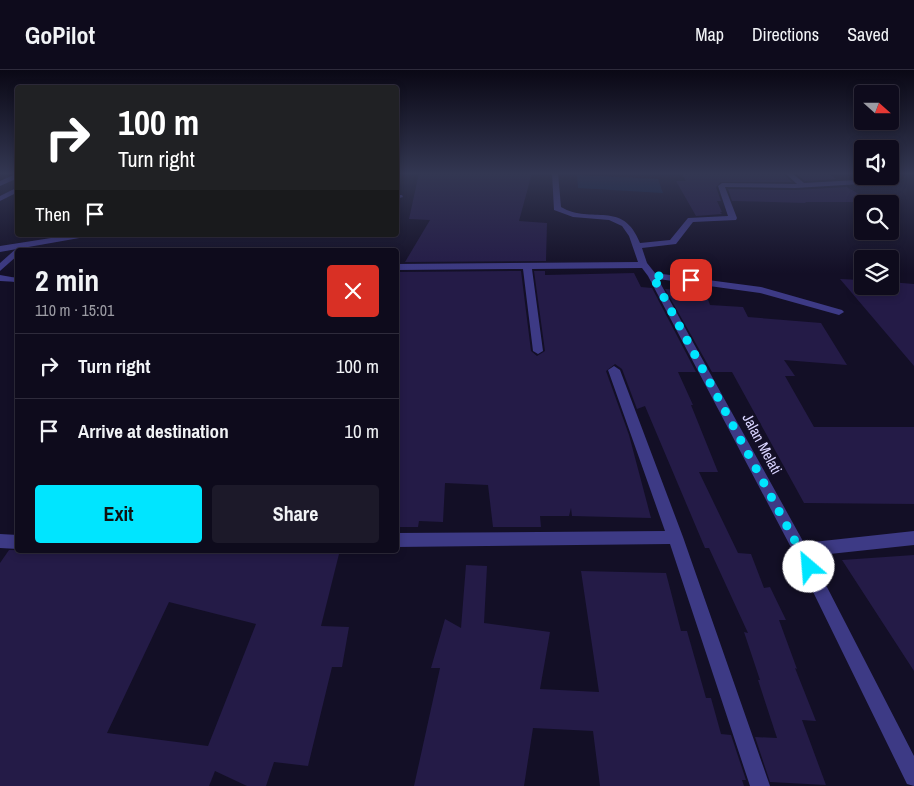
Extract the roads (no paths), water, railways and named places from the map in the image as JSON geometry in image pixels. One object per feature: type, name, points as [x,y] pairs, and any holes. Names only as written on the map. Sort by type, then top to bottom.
[{"type":"street","name":"Jalan Melati","points":[[558,206],[571,215],[614,220],[626,224],[648,270],[800,550],[914,777]]},
{"type":"street","points":[[636,246],[673,242],[691,220],[733,218],[729,206]]},
{"type":"street","points":[[19,248],[75,237]]},
{"type":"street","points":[[0,249],[15,248]]},
{"type":"street","points":[[0,268],[15,252]]},
{"type":"street","points":[[527,266],[538,351]]},
{"type":"street","points":[[399,267],[527,266],[648,270],[755,289],[839,312]]},
{"type":"street","points":[[0,278],[15,280]]},
{"type":"street","points":[[614,370],[675,537],[760,786]]},
{"type":"street","points":[[399,540],[675,537]]},
{"type":"street","points":[[800,550],[914,538]]},
{"type":"street","points":[[0,541],[15,542]]}]
